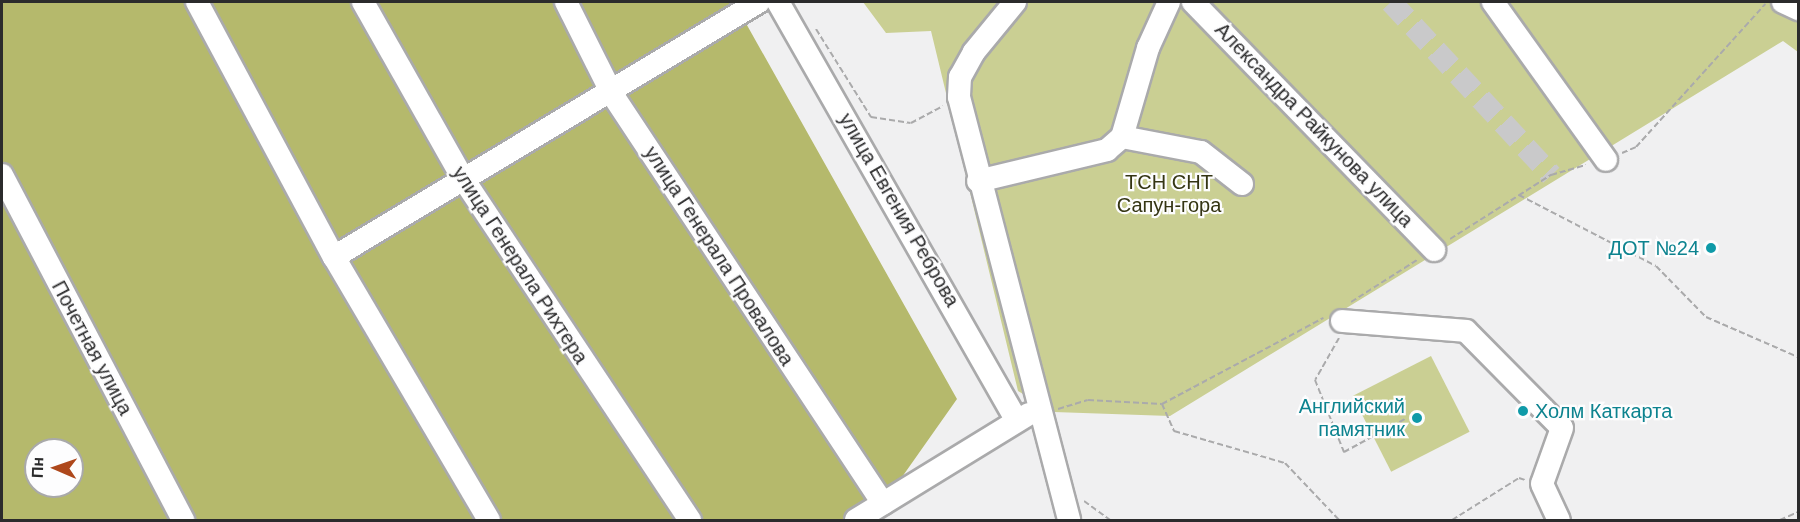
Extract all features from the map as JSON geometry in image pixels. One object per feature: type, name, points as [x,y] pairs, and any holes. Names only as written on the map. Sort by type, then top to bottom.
[{"type":"street","points":[[197,2],[334,257],[489,520]]},
{"type":"street","name":"улица Генерала Рихтера","points":[[363,2],[462,177],[690,520]]},
{"type":"street","name":"улица Генерала Провалова","points":[[566,2],[612,94],[882,504]]},
{"type":"street","points":[[334,257],[462,177],[612,94],[759,2]]},
{"type":"street","name":"улица Евгения Реброва","points":[[778,2],[1017,421]]},
{"type":"street","points":[[1015,2],[974,52],[960,78],[959,97],[978,181],[1037,410],[1069,520]]},
{"type":"street","points":[[978,181],[1107,150],[1122,137],[1148,48],[1169,2]]},
{"type":"street","name":"Александра Райкунова улица","points":[[1193,2],[1434,250]]},
{"type":"street","points":[[1493,2],[1606,160]]},
{"type":"street","points":[[1783,2],[1798,9]]},
{"type":"street","points":[[1122,137],[1201,152],[1242,184]]},
{"type":"street","name":"Почетная улица","points":[[2,175],[183,520]]},
{"type":"street","points":[[1340,316],[1466,331],[1562,428],[1542,484],[1558,520]]},
{"type":"street","points":[[856,520],[1037,410]]},
{"type":"path","points":[[813,24],[872,117],[911,123],[959,97]]},
{"type":"path","points":[[1519,195],[1656,266],[1706,317],[1798,357]]},
{"type":"path","points":[[1037,410],[1088,400],[1162,404],[1340,316],[1434,250]]},
{"type":"path","points":[[1340,316],[1344,328],[1315,380],[1344,452],[1405,419]]},
{"type":"path","points":[[1162,404],[1174,430],[1286,463],[1339,520]]},
{"type":"path","points":[[1452,520],[1519,478],[1542,484]]},
{"type":"path","points":[[1780,520],[1798,512]]},
{"type":"green space","points":[[2,2],[734,2],[957,399],[883,504],[863,520],[2,520]]},
{"type":"green space","name":"ТСН СНТ Сапун-гора","points":[[863,2],[1798,2],[1798,52],[1783,41],[1170,416],[1054,412],[1018,391],[931,31],[886,33]]},
{"type":"green space","points":[[1431,356],[1470,432],[1391,472],[1353,396]]},
{"type":"tunnel","points":[[1391,2],[1551,175]]},
{"type":"place","name":"ДОТ №24","points":[[1711,248]]},
{"type":"place","name":"Холм Каткарта","points":[[1523,411]]},
{"type":"place","name":"Английский памятник","points":[[1417,418]]}]
